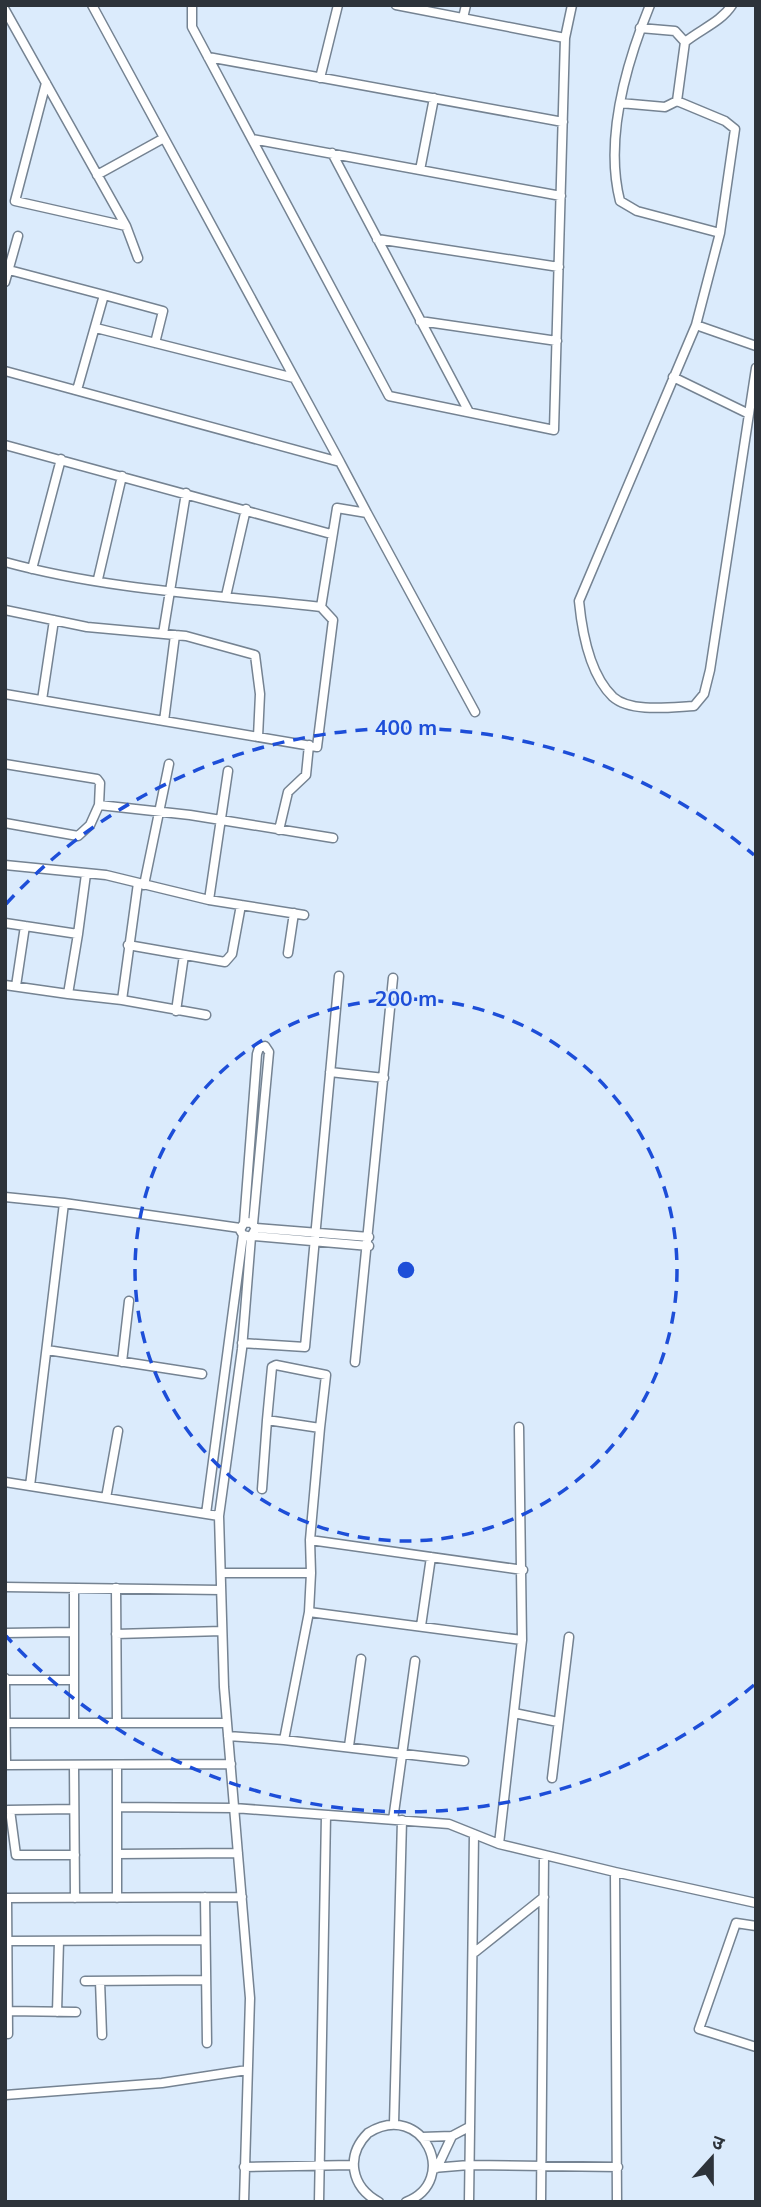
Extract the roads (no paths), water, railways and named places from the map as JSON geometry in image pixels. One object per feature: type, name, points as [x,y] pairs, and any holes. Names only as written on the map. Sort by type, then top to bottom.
[{"type":"street","points":[[92,5],[475,712]]},
{"type":"street","points":[[192,5],[192,27],[389,396],[554,430],[565,38],[572,5]]},
{"type":"street","points":[[320,78],[338,5]]},
{"type":"street","points":[[396,5],[565,38]]},
{"type":"street","points":[[463,18],[466,5]]},
{"type":"street","points":[[650,5],[640,28],[620,103],[613,176],[620,201],[637,211],[720,233]]},
{"type":"street","points":[[677,101],[685,42],[704,27],[724,17],[733,5]]},
{"type":"street","points":[[5,10],[126,226],[138,258]]},
{"type":"street","points":[[640,28],[675,31],[685,42]]},
{"type":"street","points":[[208,57],[563,122]]},
{"type":"street","points":[[46,83],[15,201],[126,226]]},
{"type":"street","points":[[420,170],[434,98]]},
{"type":"street","points":[[620,103],[665,107],[677,101],[725,121],[734,129],[720,233],[696,325],[579,601],[581,622],[592,664],[614,698],[635,705],[694,706],[704,694],[710,670],[756,368]]},
{"type":"street","points":[[97,175],[164,138]]},
{"type":"street","points":[[252,139],[561,196]]},
{"type":"street","points":[[332,153],[469,412]]},
{"type":"street","points":[[5,282],[18,236]]},
{"type":"street","points":[[377,239],[559,267]]},
{"type":"street","points":[[9,270],[163,311],[155,343]]},
{"type":"street","points":[[78,390],[104,295]]},
{"type":"street","points":[[420,321],[557,341]]},
{"type":"street","points":[[696,325],[756,346]]},
{"type":"street","points":[[96,328],[294,378]]},
{"type":"street","points":[[5,371],[340,462]]},
{"type":"street","points":[[673,377],[749,414]]},
{"type":"street","points":[[5,445],[331,534]]},
{"type":"street","points":[[32,569],[61,459]]},
{"type":"street","points":[[97,579],[122,476]]},
{"type":"street","points":[[163,634],[186,493]]},
{"type":"street","points":[[321,607],[337,508],[367,513]]},
{"type":"street","points":[[226,596],[246,509]]},
{"type":"street","points":[[5,562],[32,569],[168,591],[321,607],[333,620],[317,747],[5,694]]},
{"type":"street","points":[[5,610],[87,627],[175,635],[255,655],[260,694],[258,737]]},
{"type":"street","points":[[42,700],[54,620]]},
{"type":"street","points":[[164,721],[175,635]]},
{"type":"street","points":[[279,830],[288,792],[306,775],[309,745]]},
{"type":"street","points":[[5,764],[97,779],[100,783],[99,805],[90,825],[78,836],[5,823]]},
{"type":"street","points":[[122,1000],[128,945],[169,764]]},
{"type":"street","points":[[209,900],[228,771]]},
{"type":"street","points":[[99,805],[219,819],[333,838]]},
{"type":"street","points":[[5,864],[86,874],[209,900],[304,915]]},
{"type":"street","points":[[68,994],[86,874]]},
{"type":"street","points":[[128,945],[219,962],[228,960],[241,905]]},
{"type":"street","points":[[288,953],[294,913]]},
{"type":"street","points":[[5,923],[78,934]]},
{"type":"street","points":[[16,986],[25,926]]},
{"type":"street","points":[[176,1011],[184,955]]},
{"type":"street","points":[[242,1343],[305,1347],[339,976]]},
{"type":"street","points":[[355,1362],[393,978]]},
{"type":"street","points":[[5,985],[122,1000],[206,1015]]},
{"type":"street","points":[[206,1514],[248,1230],[265,1099],[269,1052],[265,1046],[258,1051],[253,1098],[248,1230],[242,1343],[219,1516],[227,1724],[250,1998],[244,2202]]},
{"type":"street","points":[[330,1072],[384,1078]]},
{"type":"street","points":[[253,1098],[265,1099]]},
{"type":"street","points":[[5,1197],[248,1230],[369,1241]]},
{"type":"street","points":[[30,1486],[64,1203]]},
{"type":"street","points":[[122,1362],[129,1301]]},
{"type":"street","points":[[47,1350],[202,1374]]},
{"type":"street","points":[[262,1489],[272,1367],[300,1368],[326,1375],[310,1540],[309,1612],[284,1740]]},
{"type":"street","points":[[267,1420],[320,1428]]},
{"type":"street","points":[[499,1844],[522,1640],[519,1427]]},
{"type":"street","points":[[106,1498],[118,1431]]},
{"type":"street","points":[[5,1482],[219,1516]]},
{"type":"street","points":[[310,1540],[523,1570]]},
{"type":"street","points":[[421,1626],[431,1557]]},
{"type":"street","points":[[221,1573],[311,1573]]},
{"type":"street","points":[[5,1587],[221,1590]]},
{"type":"street","points":[[74,1588],[74,1723]]},
{"type":"street","points":[[116,1588],[117,1723]]},
{"type":"street","points":[[309,1612],[522,1640]]},
{"type":"street","points":[[116,1634],[222,1630]]},
{"type":"street","points":[[5,1633],[74,1632]]},
{"type":"street","points":[[552,1778],[569,1637]]},
{"type":"street","points":[[349,1746],[360,1659]]},
{"type":"street","points":[[394,2124],[397,1820],[401,1754],[415,1661]]},
{"type":"street","points":[[74,1680],[5,1679],[6,1765],[230,1764]]},
{"type":"street","points":[[514,1713],[558,1721]]},
{"type":"street","points":[[6,1723],[227,1724]]},
{"type":"street","points":[[228,1736],[349,1746],[464,1761]]},
{"type":"street","points":[[74,1765],[75,1898]]},
{"type":"street","points":[[117,1765],[117,1898]]},
{"type":"street","points":[[117,1807],[234,1808],[449,1824],[499,1844],[756,1903]]},
{"type":"street","points":[[74,1809],[8,1810],[16,1855],[75,1855]]},
{"type":"street","points":[[319,2202],[326,1815]]},
{"type":"street","points":[[469,2202],[475,1952],[474,1834]]},
{"type":"street","points":[[117,1854],[238,1853]]},
{"type":"street","points":[[541,2202],[544,1855]]},
{"type":"street","points":[[615,1872],[617,2202]]},
{"type":"street","points":[[8,2034],[6,1898],[242,1897]]},
{"type":"street","points":[[475,1952],[544,1897]]},
{"type":"street","points":[[205,1898],[207,2043]]},
{"type":"street","points":[[756,1926],[736,1923],[699,2029],[756,2048]]},
{"type":"street","points":[[7,1941],[205,1940]]},
{"type":"street","points":[[57,2012],[59,1941]]},
{"type":"street","points":[[85,1981],[206,1980]]},
{"type":"street","points":[[100,1981],[102,2035]]},
{"type":"street","points":[[8,2011],[76,2012]]},
{"type":"street","points":[[5,2095],[162,2083],[247,2070]]},
{"type":"street","points":[[379,2202],[361,2188],[353,2165],[361,2140],[376,2128],[394,2124],[414,2130],[422,2137],[435,2168]]},
{"type":"street","points":[[422,2137],[452,2136],[469,2127]]},
{"type":"street","points":[[406,2202],[426,2187],[452,2136]]},
{"type":"street","points":[[244,2167],[353,2165]]},
{"type":"street","points":[[435,2168],[469,2165],[618,2167]]}]
